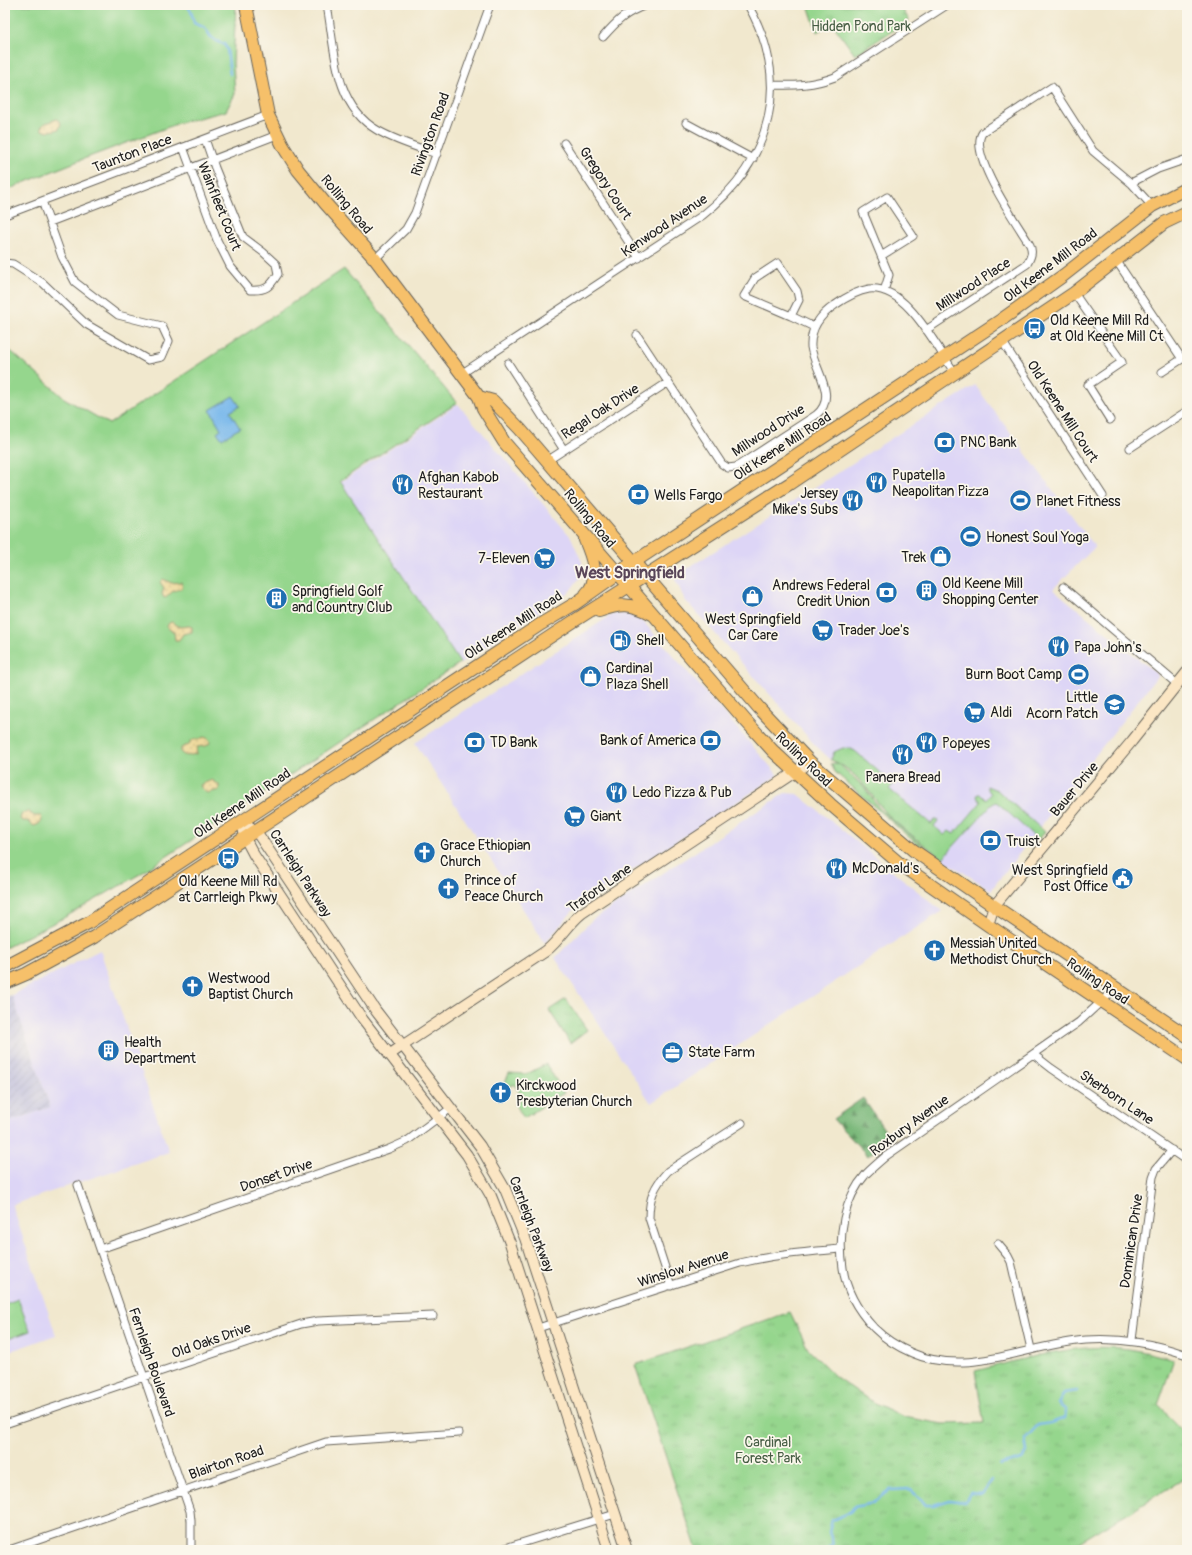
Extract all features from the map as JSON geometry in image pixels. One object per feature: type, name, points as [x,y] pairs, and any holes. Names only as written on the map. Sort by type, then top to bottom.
[{"type":"main road","name":"Rolling Road","points":[[246,5],[268,115],[277,136],[298,170],[346,228],[375,259],[479,397],[483,408],[504,442],[745,720],[796,773],[899,863],[1187,1059]]},
{"type":"main road","name":"Old Keene Mill Road","points":[[5,967],[88,922],[541,624],[576,603],[634,562],[1001,320],[1064,275],[1152,206],[1187,188]]},
{"type":"main road","points":[[5,983],[26,974],[94,937],[579,618],[789,484],[1074,293],[1164,223],[1187,212]]},
{"type":"main road","name":"Rolling Road","points":[[479,397],[492,401],[520,429],[759,708],[810,762],[913,850],[1187,1036]]},
{"type":"main road","points":[[576,603],[588,591],[593,582],[592,560],[581,530]]},
{"type":"main road","points":[[579,618],[611,606],[626,604],[639,607],[656,616]]},
{"type":"street","points":[[328,5],[340,79],[348,100],[354,110],[361,118],[378,131],[395,139],[437,154]]},
{"type":"street","name":"Rivington Road","points":[[375,259],[400,236],[411,221],[437,154],[490,5]]},
{"type":"street","points":[[603,37],[624,15],[632,10],[646,5]]},
{"type":"street","name":"Kenwood Avenue","points":[[461,374],[703,215],[718,204],[740,180],[760,145],[766,125],[772,85],[768,52],[763,35],[748,5]]},
{"type":"street","points":[[772,85],[810,85],[821,83],[835,77],[946,5]]},
{"type":"street","name":"Millwood Place","points":[[926,330],[1027,264],[1031,257],[1032,249],[1030,245],[998,196],[991,180],[980,147],[979,139],[983,132],[1052,87],[1093,151],[1131,183]]},
{"type":"street","name":"Taunton Place","points":[[5,215],[268,115]]},
{"type":"street","points":[[686,123],[753,159]]},
{"type":"street","points":[[50,222],[277,136]]},
{"type":"street","name":"Wainfleet Court","points":[[183,148],[217,240],[230,266],[250,290],[260,290],[271,286],[278,274],[276,264],[243,237],[212,160],[205,138]]},
{"type":"street","name":"Gregory Court","points":[[564,143],[639,258]]},
{"type":"street","points":[[1152,206],[1131,183],[1158,169],[1187,159]]},
{"type":"street","points":[[881,256],[913,236],[887,197],[864,212],[881,256],[889,275],[884,291]]},
{"type":"street","points":[[5,263],[13,264],[43,282],[86,324],[148,360],[162,357],[169,341],[162,326],[118,315],[75,282],[62,257],[42,201]]},
{"type":"street","points":[[1116,260],[1184,357],[1162,372]]},
{"type":"street","points":[[791,316],[799,300],[797,291],[778,263],[755,278],[744,296],[814,327],[824,314],[836,304],[854,293],[868,289],[884,291],[905,304],[926,330],[955,373]]},
{"type":"street","points":[[1074,293],[1122,362],[1088,385],[1110,420]]},
{"type":"street","name":"Millwood Drive","points":[[637,335],[667,383],[722,464],[728,468],[736,467],[816,415],[823,407],[826,393],[811,347],[814,327]]},
{"type":"street","name":"Old Keene Mill Court","points":[[1002,341],[1103,496]]},
{"type":"street","points":[[508,363],[564,450]]},
{"type":"street","name":"Regal Oak Drive","points":[[547,461],[667,383]]},
{"type":"street","points":[[1130,448],[1187,411]]},
{"type":"street","points":[[1063,587],[1177,684]]},
{"type":"street","name":"Bauer Drive","points":[[988,925],[994,906],[1132,741],[1187,672]]},
{"type":"street","name":"Traford Lane","points":[[389,1055],[546,951],[555,944],[582,913],[796,773],[810,762]]},
{"type":"street","name":"Carrleigh Parkway","points":[[242,822],[256,831],[355,981],[402,1046],[480,1146],[505,1189],[525,1238],[627,1550]]},
{"type":"street","name":"Carrleigh Parkway","points":[[242,822],[245,838],[254,855],[342,990],[389,1055],[467,1155],[491,1196],[510,1243],[609,1550]]},
{"type":"street","name":"Roxbury Avenue","points":[[1116,988],[1079,1022],[886,1156],[866,1174],[854,1192],[845,1213],[840,1249],[846,1282],[858,1308],[878,1332],[903,1350],[931,1360],[959,1363],[971,1362],[1031,1349],[1085,1340],[1132,1340],[1187,1355]]},
{"type":"street","name":"Sherborn Lane","points":[[1033,1054],[1051,1068],[1187,1161]]},
{"type":"street","name":"Donset Drive","points":[[100,1249],[389,1150],[407,1141],[451,1108]]},
{"type":"street","points":[[671,1286],[649,1218],[649,1208],[653,1190],[668,1171],[742,1122]]},
{"type":"street","name":"Dominican Drive","points":[[1132,1340],[1153,1177],[1156,1169],[1172,1150]]},
{"type":"street","name":"Fernleigh Boulevard","points":[[78,1185],[182,1490],[191,1521],[191,1550]]},
{"type":"street","points":[[998,1244],[1011,1262],[1031,1349]]},
{"type":"street","name":"Winslow Avenue","points":[[538,1328],[740,1263],[768,1256],[840,1249]]},
{"type":"street","name":"Old Oaks Drive","points":[[5,1424],[301,1324],[433,1316]]},
{"type":"street","name":"Blairton Road","points":[[9,1550],[326,1442],[460,1433]]},
{"type":"street","points":[[499,1550],[615,1514]]},
{"type":"shaded area","name":"Old Keene Mill Shopping Center","points":[[975,385],[1095,547],[1053,589],[1158,675],[991,890],[942,859],[895,822],[881,807],[865,785],[840,763],[831,760],[816,746],[685,600],[674,577]]},
{"type":"shaded area","points":[[458,404],[571,537],[582,562],[581,576],[570,591],[460,664],[341,482]]},
{"type":"shaded area","points":[[629,613],[641,619],[778,775],[576,907],[545,943],[415,743],[613,614]]},
{"type":"shaded area","points":[[785,793],[798,794],[942,911],[651,1103],[555,958],[592,920]]},
{"type":"shaded area","points":[[100,950],[169,1152],[12,1205],[56,1335],[5,1353],[5,1123],[50,1107],[12,995]]},
{"type":"shaded area","points":[[12,995],[50,1107],[5,1123],[5,997]]},
{"type":"green space","points":[[5,5],[236,5],[233,63],[235,94],[226,111],[179,123],[78,161],[18,185],[5,192]]},
{"type":"green space","name":"Hidden Pond Park","points":[[808,5],[900,5],[909,20],[855,55],[832,23],[817,32]]},
{"type":"green space","points":[[344,269],[457,403],[340,481],[460,663],[140,874],[67,916],[5,948],[5,346],[64,398],[109,424]]},
{"type":"green space","points":[[843,748],[855,751],[892,783],[893,785],[889,789],[931,824],[934,820],[937,820],[938,821],[934,826],[944,835],[949,831],[954,834],[981,802],[977,797],[978,794],[986,800],[991,794],[987,786],[997,790],[1045,832],[1039,839],[1037,839],[996,802],[991,805],[942,859],[894,821],[866,787],[850,771],[831,760],[834,752]]},
{"type":"green space","points":[[831,764],[839,764],[864,787],[879,808],[938,858],[938,860],[927,853],[835,772]]},
{"type":"green space","points":[[566,999],[587,1030],[570,1043],[549,1010]]},
{"type":"green space","points":[[546,1064],[564,1093],[524,1118],[515,1104],[523,1098],[514,1084],[508,1088],[505,1083],[509,1073],[527,1074]]},
{"type":"green space","points":[[863,1098],[890,1138],[868,1156],[833,1119]]},
{"type":"green space","points":[[18,1299],[30,1331],[5,1340],[5,1304]]},
{"type":"green space","name":"Cardinal Forest Park","points":[[790,1312],[808,1349],[836,1377],[869,1400],[904,1417],[943,1424],[984,1423],[975,1371],[1052,1353],[1090,1348],[1110,1347],[1129,1349],[1174,1359],[1158,1405],[1187,1436],[1187,1477],[1066,1550],[697,1550],[635,1365]]},
{"type":"sand","points":[[57,119],[61,123],[59,129],[47,132],[42,130],[41,127],[44,124]]},
{"type":"sand","points":[[163,579],[171,583],[181,582],[183,585],[180,589],[173,591],[164,598],[162,594],[164,588],[160,582]]},
{"type":"sand","points":[[172,622],[180,627],[192,627],[192,632],[183,634],[179,640],[175,640],[174,632],[167,626]]},
{"type":"sand","points":[[204,737],[209,739],[210,743],[206,746],[197,747],[196,754],[186,756],[181,753],[181,748],[188,745],[193,739]]},
{"type":"sand","points":[[212,780],[219,785],[219,790],[207,793],[200,785]]},
{"type":"sand","points":[[28,811],[34,816],[41,816],[42,820],[39,824],[34,826],[28,821],[23,821],[20,819],[22,813]]},
{"type":"water","points":[[233,396],[240,406],[230,412],[240,428],[222,439],[217,432],[221,429],[210,410]]},
{"type":"waterway","points":[[187,5],[191,11],[194,23],[205,28],[211,37],[224,44],[227,49],[230,74]]},
{"type":"waterway","points":[[1000,1465],[1022,1459],[1027,1452],[1025,1439],[1038,1425],[1051,1423],[1065,1418],[1066,1410],[1058,1404],[1064,1393],[1077,1391]]},
{"type":"waterway","points":[[828,1550],[833,1544],[829,1532],[832,1520],[850,1512],[854,1507],[873,1503],[889,1490],[910,1489],[926,1505],[933,1505],[950,1500],[965,1502],[970,1493],[982,1494],[992,1480]]},
{"type":"place","name":"Old Keene Mill Rd at Old Keene Mill Ct","points":[[1035,328]]},
{"type":"place","name":"PNC Bank","points":[[945,442]]},
{"type":"place","name":"Pupatella Neapolitan Pizza","points":[[877,483]]},
{"type":"place","name":"Afghan Kabob Restaurant","points":[[402,485]]},
{"type":"place","name":"Wells Fargo","points":[[638,495]]},
{"type":"place","name":"Jersey Mike's Subs","points":[[853,501]]},
{"type":"place","name":"Planet Fitness","points":[[1021,501]]},
{"type":"place","name":"Honest Soul Yoga","points":[[971,537]]},
{"type":"place","name":"Trek","points":[[941,557]]},
{"type":"place","name":"7-Eleven","points":[[545,558]]},
{"type":"place","name":"Old Keene Mill Shopping Center","points":[[926,591]]},
{"type":"place","name":"Andrews Federal Credit Union","points":[[886,593]]},
{"type":"place","name":"West Springfield Car Care","points":[[753,597]]},
{"type":"place","name":"Springfield Golf and Country Club","points":[[277,599]]},
{"type":"place","name":"Trader Joe's","points":[[823,630]]},
{"type":"place","name":"Shell","points":[[620,640]]},
{"type":"place","name":"Papa John's","points":[[1059,647]]},
{"type":"place","name":"Burn Boot Camp","points":[[1078,674]]},
{"type":"place","name":"Cardinal Plaza Shell","points":[[591,676]]},
{"type":"place","name":"Little Acorn Patch","points":[[1114,705]]},
{"type":"place","name":"Aldi","points":[[975,712]]},
{"type":"place","name":"Bank of America","points":[[711,740]]},
{"type":"place","name":"TD Bank","points":[[474,742]]},
{"type":"place","name":"Popeyes","points":[[926,743]]},
{"type":"place","name":"Panera Bread","points":[[903,755]]},
{"type":"place","name":"Ledo Pizza & Pub","points":[[616,792]]},
{"type":"place","name":"Giant","points":[[574,816]]},
{"type":"place","name":"Truist","points":[[991,841]]},
{"type":"place","name":"Grace Ethiopian Church","points":[[425,853]]},
{"type":"place","name":"Old Keene Mill Rd at Carrleigh Pkwy","points":[[228,859]]},
{"type":"place","name":"McDonald's","points":[[836,868]]},
{"type":"place","name":"West Springfield Post Office","points":[[1123,878]]},
{"type":"place","name":"Prince of Peace Church","points":[[449,888]]},
{"type":"place","name":"Messiah United Methodist Church","points":[[934,951]]},
{"type":"place","name":"Westwood Baptist Church","points":[[193,986]]},
{"type":"place","name":"Health Department","points":[[108,1050]]},
{"type":"place","name":"State Farm","points":[[672,1052]]},
{"type":"place","name":"Kirckwood Presbyterian Church","points":[[501,1093]]},
{"type":"district","name":"West Springfield","points":[[630,572]]}]
